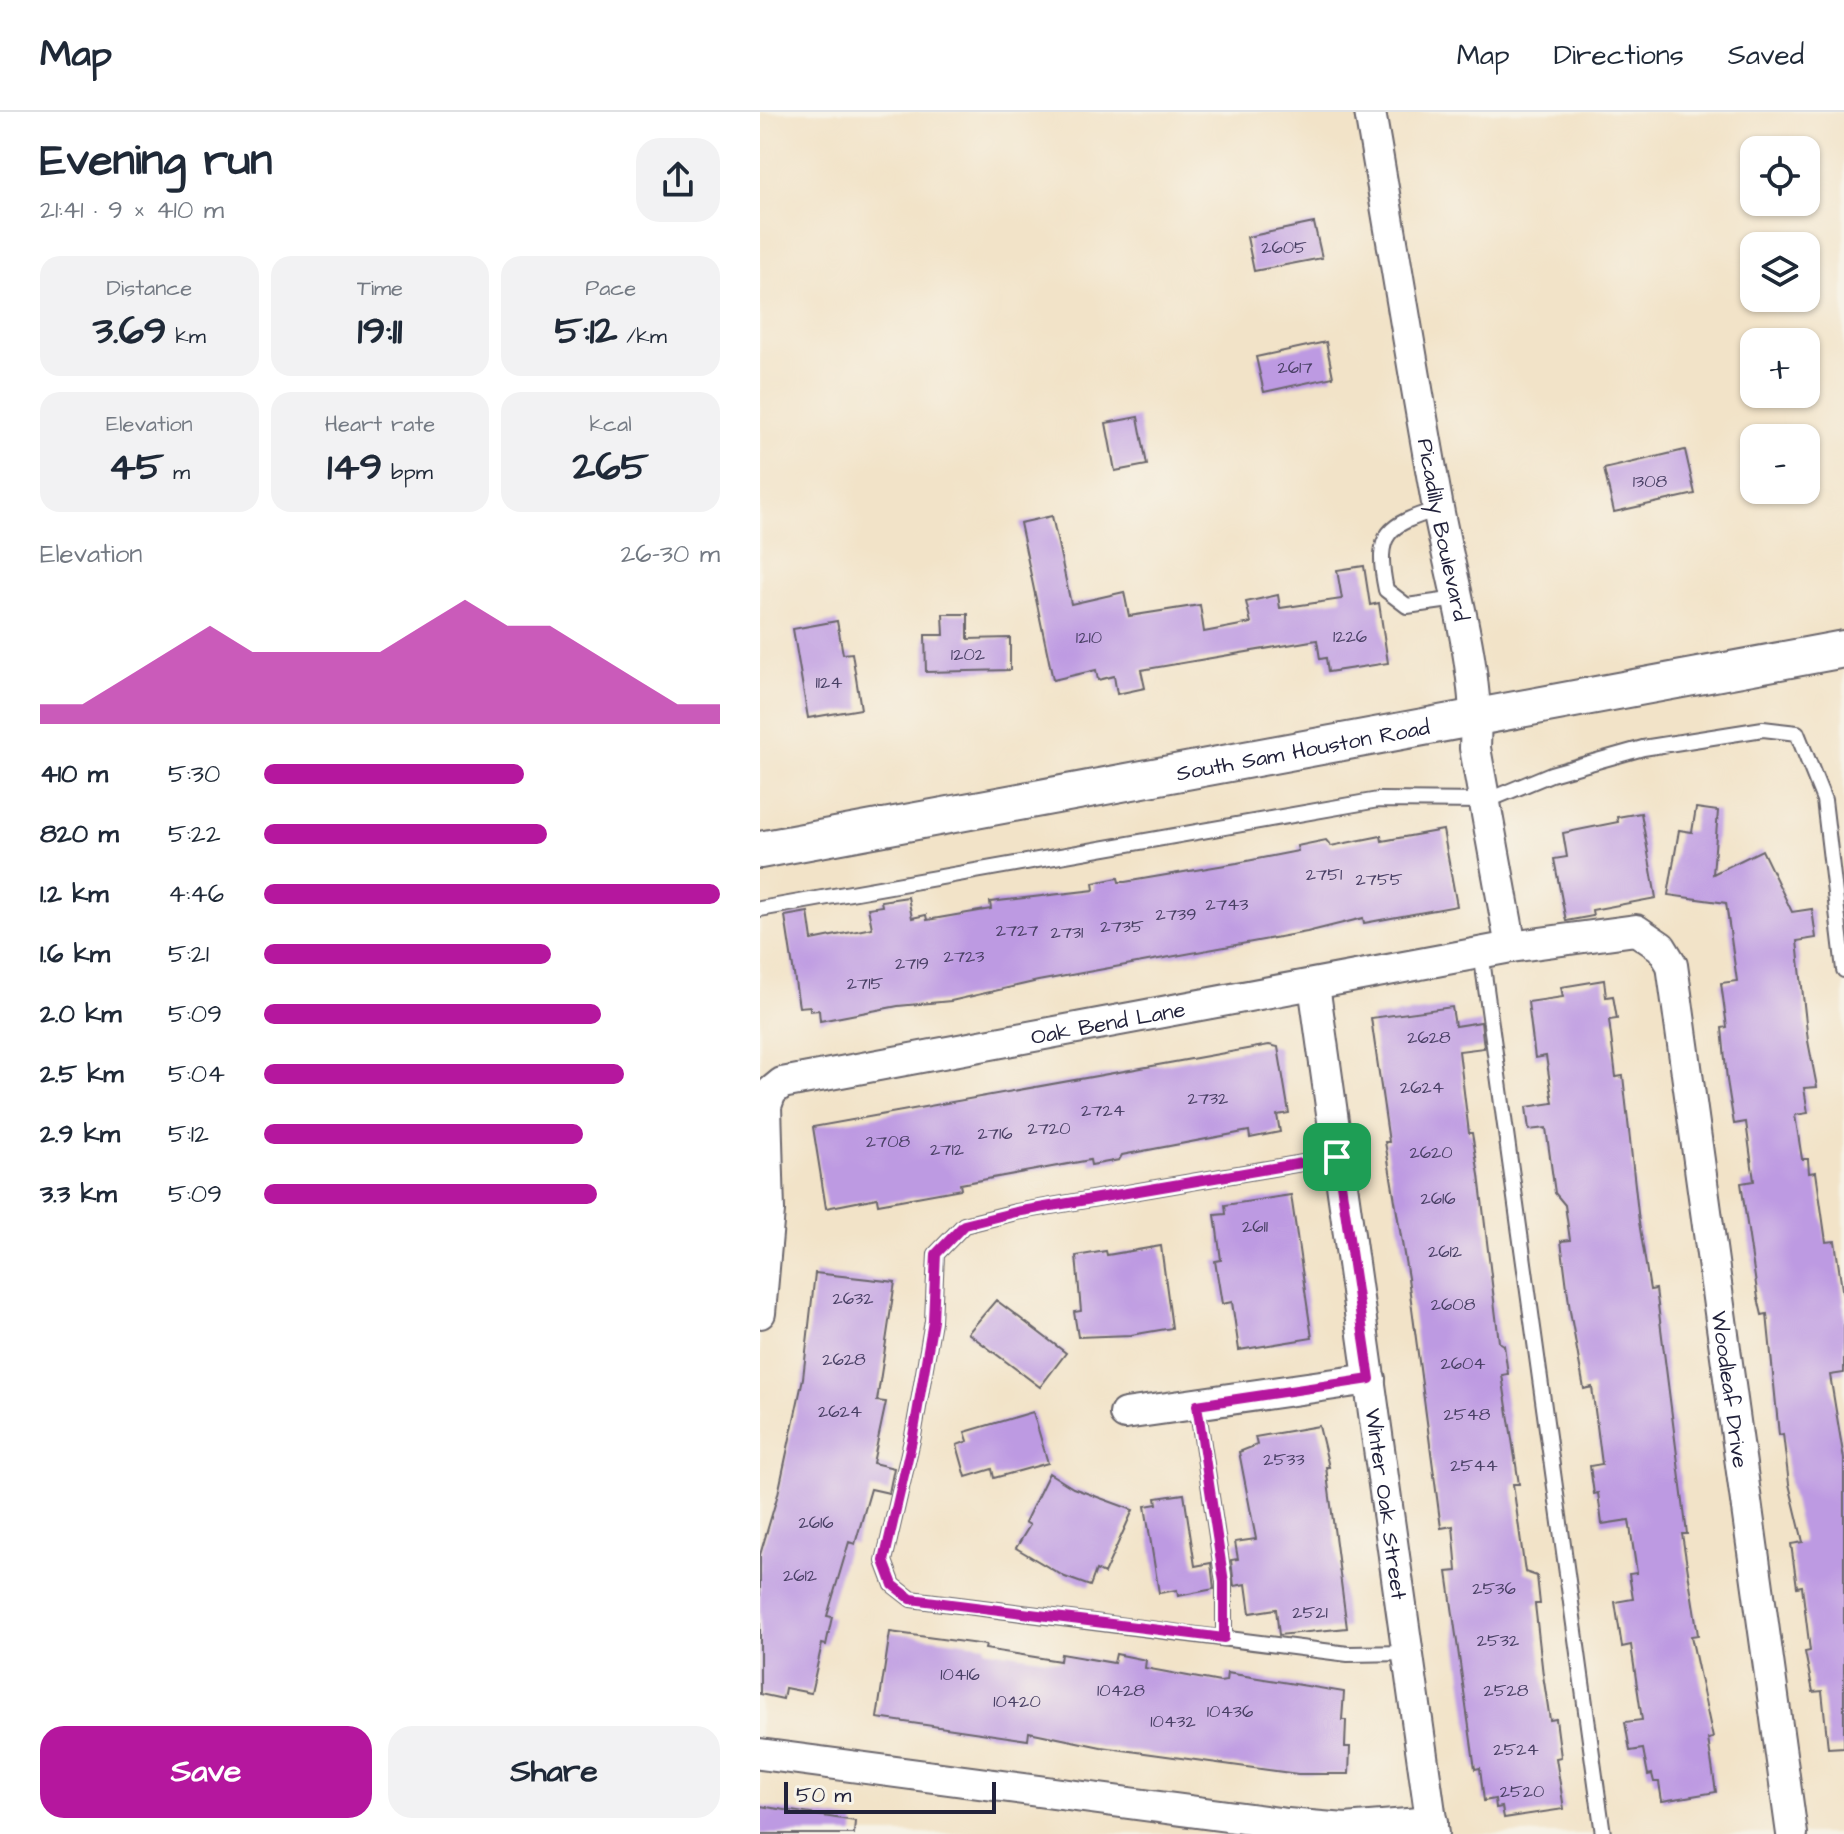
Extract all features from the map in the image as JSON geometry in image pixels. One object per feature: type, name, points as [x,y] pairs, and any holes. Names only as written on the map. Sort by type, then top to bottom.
[{"type":"street","name":"Picadilly Boulevard","points":[[1370,112],[1477,717],[1475,748],[1511,947]]},
{"type":"street","name":"South Sam Houston Road","points":[[760,850],[1844,649]]},
{"type":"street","name":"Oak Bend Lane","points":[[760,1313],[769,1211],[766,1090],[796,1078],[1511,947],[1636,930],[1661,947]]},
{"type":"street","name":"Woodleaf Drive","points":[[1661,947],[1672,965],[1792,1834]]},
{"type":"street","name":"Winter Oak Street","points":[[1314,985],[1432,1828]]},
{"type":"street","points":[[1125,1414],[1370,1379]]},
{"type":"street","points":[[760,1754],[1287,1824],[1345,1829],[1432,1828]]},
{"type":"lane","points":[[1438,509],[1397,522],[1390,531],[1381,567],[1386,590],[1407,606],[1457,599]]},
{"type":"lane","points":[[760,909],[1378,800],[1486,801],[1551,774],[1643,748],[1763,729],[1797,733],[1824,800],[1844,970]]},
{"type":"lane","points":[[1481,952],[1603,1834]]},
{"type":"lane","points":[[1337,1157],[1016,1212],[964,1225],[936,1254],[933,1321],[913,1436],[884,1561],[893,1585],[911,1599],[1348,1654],[1409,1653]]},
{"type":"lane","points":[[1197,1405],[1224,1582],[1224,1638]]},
{"type":"building","points":[[1314,223],[1322,258],[1254,271],[1247,237]]},
{"type":"building","points":[[1326,342],[1333,377],[1264,392],[1256,357]]},
{"type":"building","points":[[1138,417],[1147,465],[1115,471],[1106,423]]},
{"type":"building","points":[[1685,450],[1695,494],[1614,512],[1604,469]]},
{"type":"building","points":[[1052,516],[1071,604],[1124,592],[1129,616],[1200,605],[1204,632],[1251,623],[1246,602],[1278,595],[1280,608],[1342,599],[1337,570],[1364,566],[1370,605],[1379,603],[1388,663],[1328,672],[1326,658],[1320,659],[1317,640],[1141,670],[1145,688],[1117,694],[1114,676],[1098,680],[1096,670],[1053,680],[1020,523]]},
{"type":"building","points":[[943,614],[968,614],[968,639],[1010,638],[1010,670],[926,672],[925,635],[944,635]]},
{"type":"building","points":[[837,621],[843,654],[852,653],[861,709],[808,718],[793,629]]},
{"type":"building","points":[[1696,808],[1718,811],[1713,874],[1762,850],[1792,912],[1812,909],[1816,938],[1797,941],[1808,1041],[1817,1087],[1804,1088],[1808,1113],[1795,1115],[1802,1159],[1808,1159],[1809,1173],[1816,1172],[1826,1242],[1835,1241],[1844,1303],[1844,1373],[1830,1375],[1844,1459],[1844,1747],[1828,1748],[1822,1691],[1813,1692],[1805,1652],[1810,1651],[1802,1586],[1797,1587],[1791,1544],[1803,1542],[1789,1484],[1783,1434],[1779,1435],[1767,1314],[1762,1315],[1758,1298],[1741,1183],[1754,1181],[1746,1122],[1734,1124],[1727,1080],[1722,1028],[1727,1027],[1721,983],[1737,981],[1726,903],[1668,895],[1679,830],[1692,832]]},
{"type":"building","points":[[1641,813],[1656,898],[1592,910],[1593,916],[1566,921],[1554,859],[1567,857],[1563,833],[1618,822],[1617,817]]},
{"type":"building","points":[[1443,830],[1457,906],[1364,923],[1363,918],[1307,932],[1038,981],[951,1001],[898,1006],[820,1021],[819,1010],[810,1011],[810,1006],[799,1007],[785,916],[808,912],[812,940],[872,928],[868,908],[882,906],[881,901],[908,897],[912,918],[926,915],[927,920],[991,909],[990,902],[1094,890],[1093,883],[1118,878],[1119,882],[1125,882],[1298,851],[1297,846],[1326,840],[1331,846],[1381,836],[1382,841]]},
{"type":"building","points":[[1604,980],[1606,997],[1613,996],[1617,1019],[1609,1020],[1616,1077],[1623,1076],[1639,1222],[1650,1290],[1656,1289],[1687,1534],[1682,1534],[1698,1635],[1691,1636],[1713,1738],[1708,1739],[1716,1792],[1662,1801],[1659,1782],[1654,1782],[1652,1774],[1648,1775],[1643,1749],[1630,1751],[1625,1722],[1642,1720],[1631,1645],[1622,1647],[1615,1602],[1633,1599],[1629,1574],[1637,1573],[1629,1520],[1602,1524],[1598,1493],[1594,1494],[1590,1466],[1602,1464],[1592,1387],[1584,1389],[1570,1311],[1561,1241],[1570,1240],[1565,1205],[1555,1193],[1546,1128],[1529,1130],[1526,1107],[1553,1103],[1546,1056],[1535,1058],[1528,1002],[1563,997],[1561,987]]},
{"type":"building","points":[[1452,1007],[1455,1026],[1481,1022],[1484,1048],[1459,1051],[1469,1133],[1472,1133],[1479,1175],[1499,1342],[1504,1345],[1508,1374],[1502,1375],[1519,1484],[1513,1484],[1525,1572],[1537,1576],[1540,1604],[1535,1604],[1543,1675],[1550,1720],[1556,1719],[1561,1757],[1556,1758],[1564,1809],[1504,1818],[1502,1807],[1496,1808],[1495,1799],[1484,1801],[1480,1768],[1475,1769],[1447,1572],[1457,1571],[1453,1526],[1441,1528],[1408,1278],[1385,1142],[1389,1142],[1371,1018]]},
{"type":"building","points":[[1269,1045],[1278,1047],[1289,1113],[1277,1115],[1280,1132],[1250,1138],[1249,1131],[1122,1155],[1119,1160],[1091,1165],[1090,1160],[960,1184],[961,1189],[878,1204],[877,1198],[826,1208],[813,1127]]},
{"type":"building","points":[[1291,1195],[1312,1338],[1239,1350],[1232,1302],[1222,1304],[1215,1261],[1221,1260],[1215,1215],[1226,1214],[1225,1205]]},
{"type":"building","points":[[1161,1246],[1172,1328],[1131,1335],[1078,1337],[1074,1312],[1081,1311],[1076,1256],[1106,1251],[1107,1255]]},
{"type":"building","points":[[815,1273],[895,1282],[877,1401],[886,1402],[873,1463],[894,1468],[889,1493],[871,1489],[855,1544],[849,1542],[827,1616],[832,1617],[826,1645],[822,1644],[811,1693],[785,1688],[783,1699],[760,1694],[760,1555],[778,1494],[803,1378]]},
{"type":"building","points":[[996,1300],[1066,1353],[1040,1387],[968,1333]]},
{"type":"building","points":[[1033,1412],[1048,1463],[994,1478],[992,1469],[966,1477],[957,1445],[968,1441],[965,1432]]},
{"type":"building","points":[[1319,1426],[1329,1467],[1326,1467],[1347,1628],[1279,1635],[1276,1609],[1250,1613],[1246,1584],[1234,1586],[1231,1560],[1238,1559],[1235,1542],[1256,1539],[1239,1452],[1257,1445],[1255,1437]]},
{"type":"building","points":[[1049,1473],[1073,1488],[1133,1510],[1104,1574],[1096,1570],[1090,1586],[1065,1577],[1016,1548],[1030,1525],[1025,1522]]},
{"type":"building","points":[[1184,1494],[1195,1566],[1211,1563],[1214,1589],[1178,1596],[1177,1590],[1159,1593],[1145,1506],[1157,1504],[1156,1498]]},
{"type":"building","points":[[890,1632],[986,1645],[985,1649],[1060,1661],[1061,1654],[1114,1663],[1116,1654],[1146,1660],[1145,1668],[1220,1682],[1226,1681],[1227,1673],[1344,1692],[1342,1720],[1346,1720],[1345,1747],[1350,1747],[1349,1774],[1298,1774],[1101,1747],[1029,1732],[1028,1740],[877,1718]]},
{"type":"building","points":[[760,1806],[855,1821],[854,1834],[760,1834]]},
{"type":"route","points":[[1337,1157],[1370,1379],[1197,1405],[1224,1582],[1224,1638],[1059,1620],[911,1599],[893,1585],[884,1561],[913,1436],[933,1321],[936,1254],[964,1225],[1016,1212],[1337,1157]]}]
